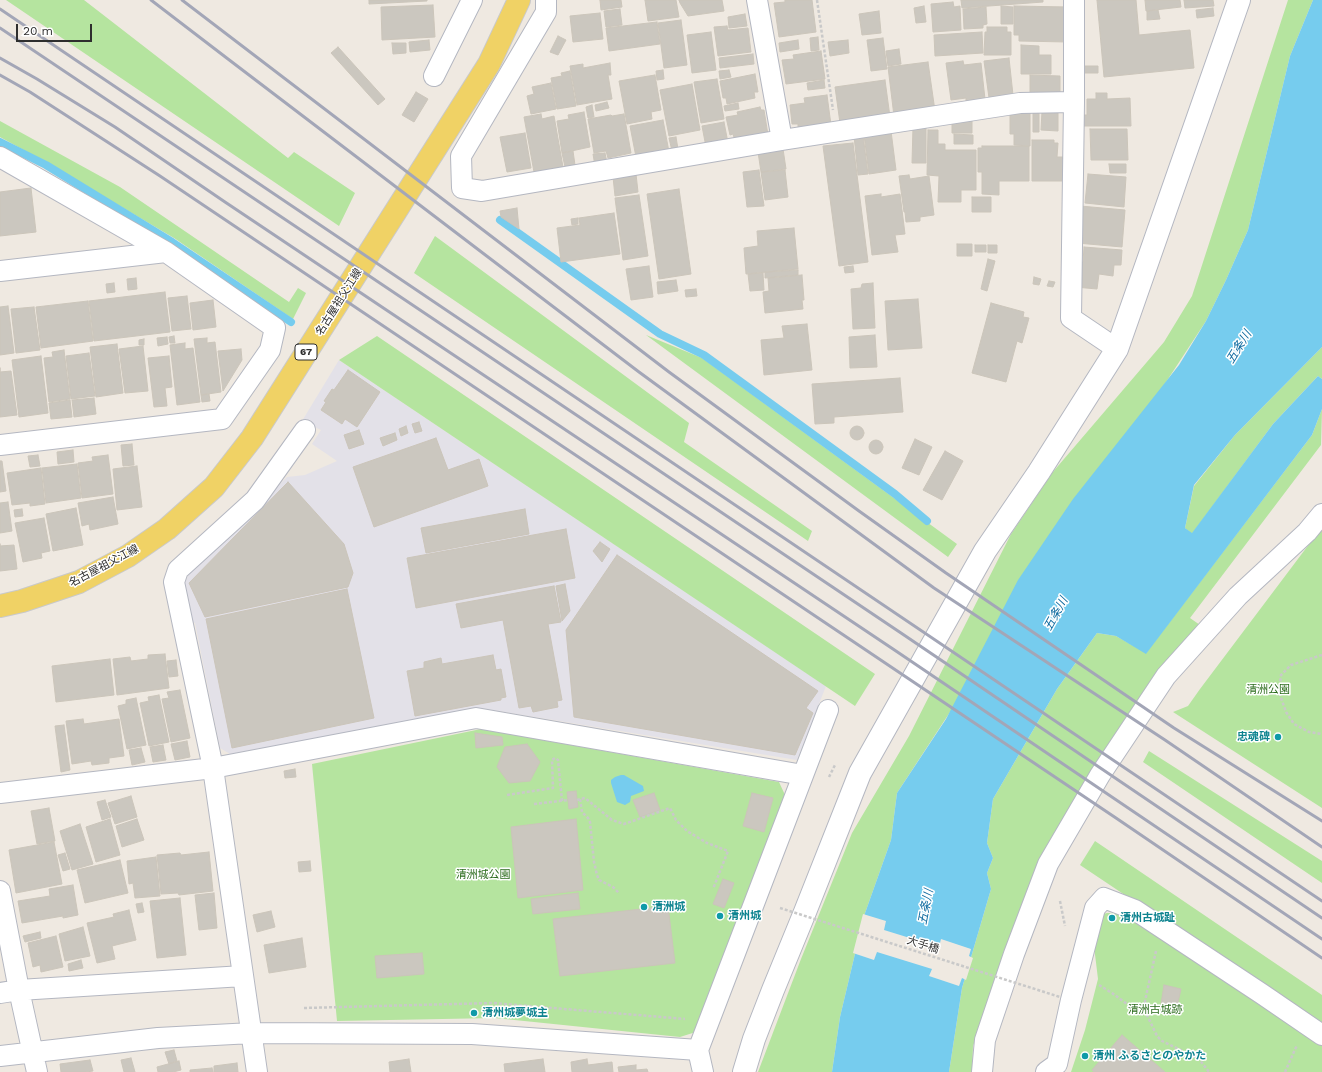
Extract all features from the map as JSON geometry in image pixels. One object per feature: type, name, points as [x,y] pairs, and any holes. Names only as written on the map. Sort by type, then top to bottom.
[{"type":"main road","name":"名古屋祖父江線","points":[[0,606],[22,601],[79,582],[128,556],[167,528],[214,487],[252,438],[489,64],[519,0]]},
{"type":"street","points":[[434,76],[472,0]]},
{"type":"street","points":[[546,0],[546,12],[461,156],[462,188],[482,190],[782,140],[1020,103],[1074,102]]},
{"type":"street","points":[[757,0],[782,140]]},
{"type":"street","points":[[1074,0],[1071,318],[1117,348]]},
{"type":"street","points":[[744,1072],[754,1039],[773,990],[860,774],[985,550],[1039,472],[1117,348],[1239,0]]},
{"type":"street","points":[[0,157],[166,252],[275,328],[270,350],[222,419],[0,445]]},
{"type":"street","points":[[0,271],[166,252]]},
{"type":"street","points":[[257,1072],[212,768],[174,582],[178,570],[255,500],[305,430]]},
{"type":"street","points":[[982,1072],[985,1040],[1014,954],[1042,879],[1048,864],[1100,775],[1166,676],[1238,596],[1307,532],[1322,514]]},
{"type":"street","points":[[703,1072],[698,1050],[828,710]]},
{"type":"street","points":[[0,793],[212,768],[476,718],[803,775]]},
{"type":"street","points":[[0,891],[9,992],[33,1052],[37,1072]]},
{"type":"street","points":[[1046,1072],[1057,1064],[1095,908],[1104,898],[1135,910],[1322,1035]]},
{"type":"street","points":[[9,992],[243,976]]},
{"type":"street","points":[[0,1056],[158,1038],[252,1033],[472,1034],[698,1050]]},
{"type":"path","points":[[817,0],[836,132]]},
{"type":"path","points":[[1322,655],[1291,665],[1281,675],[1279,692],[1286,712],[1294,724],[1309,732],[1322,734]]},
{"type":"path","points":[[507,795],[553,788],[552,760],[555,758],[558,760],[562,801]]},
{"type":"path","points":[[619,893],[613,887],[599,880],[594,862],[590,822],[582,812],[578,799],[585,798],[612,820],[624,824],[670,808],[676,820],[687,831],[707,843],[728,851],[713,889]]},
{"type":"path","points":[[534,804],[568,800]]},
{"type":"path","points":[[1042,879],[1056,884],[1066,928]]},
{"type":"path","name":"大手橋","points":[[780,908],[1060,997]]},
{"type":"path","points":[[1157,948],[1145,1000],[1146,1013],[1157,1036],[1162,1041],[1199,1059],[1209,1072]]},
{"type":"path","points":[[1078,975],[1105,988],[1127,1004],[1135,1006],[1146,1005]]},
{"type":"path","points":[[303,1008],[493,1003],[710,1021]]},
{"type":"path","points":[[1285,1072],[1298,1043]]},
{"type":"shaded area","points":[[339,360],[826,686],[797,760],[480,708],[230,754],[220,748],[195,623],[192,622],[184,584],[189,574],[287,477],[305,475],[337,461],[312,444],[321,430],[302,421]]},
{"type":"green space","points":[[6,0],[84,0],[288,158],[294,152],[355,193],[339,226]]},
{"type":"green space","points":[[1288,0],[1313,0],[1290,56],[1248,230],[1206,321],[897,793],[891,840],[864,916],[840,1017],[832,1072],[758,1072],[801,959],[852,833],[909,736],[1011,534],[1052,473],[1164,342],[1192,296]]},
{"type":"green space","points":[[0,121],[120,187],[289,302],[298,288],[306,293],[293,319],[174,238],[0,137]]},
{"type":"green space","points":[[435,236],[689,423],[684,442],[812,531],[808,541],[414,273]]},
{"type":"green space","points":[[646,335],[702,358],[957,544],[948,557]]},
{"type":"green space","points":[[377,336],[875,674],[855,706],[339,360]]},
{"type":"green space","points":[[1322,347],[1322,379],[1318,376],[1273,424],[1192,534],[1185,528],[1194,486],[1235,435]]},
{"type":"green space","points":[[1322,409],[1321,445],[1190,618],[1200,625],[1150,691],[1070,806],[1040,860],[973,1046],[972,1072],[949,1072],[962,988],[991,889],[987,873],[993,858],[987,843],[993,799],[1057,689],[1097,633],[1116,636],[1146,653],[1312,435]]},
{"type":"green space","name":"清洲公園","points":[[1322,527],[1322,808],[1173,712],[1188,706]]},
{"type":"green space","name":"清洲城公園","points":[[481,729],[779,782],[785,795],[699,1031],[680,1037],[495,1018],[337,1021],[312,764]]},
{"type":"green space","points":[[1149,751],[1322,861],[1322,883],[1143,762]]},
{"type":"green space","points":[[1095,841],[1322,995],[1322,1027],[1080,865]]},
{"type":"green space","name":"清洲古城跡","points":[[1107,913],[1121,913],[1322,1046],[1322,1072],[1071,1072],[1085,1030],[1098,979],[1093,938],[1096,916]]},
{"type":"water","name":"五条川","points":[[1313,0],[1322,0],[1322,347],[1235,435],[1194,485],[1185,528],[1192,533],[1273,424],[1318,376],[1322,379],[1322,409],[1312,435],[1146,654],[1116,636],[1097,633],[1057,689],[993,799],[987,843],[993,858],[987,873],[991,889],[962,988],[949,1072],[832,1072],[840,1017],[864,916],[891,840],[897,793],[946,719],[1018,580],[1073,499],[1179,365],[1206,321],[1248,230],[1290,56]]},
{"type":"water","points":[[624,775],[643,786],[644,791],[631,796],[630,802],[625,805],[617,802],[611,783],[611,780]]},
{"type":"pier","points":[[863,914],[886,921],[884,930],[939,947],[941,939],[971,949],[969,956],[973,958],[966,980],[962,978],[959,986],[929,976],[932,969],[877,952],[874,960],[853,953]]},
{"type":"building","points":[[369,0],[427,0],[427,1],[369,4]]},
{"type":"building","points":[[600,0],[621,0],[622,7],[601,10]]},
{"type":"building","points":[[645,0],[676,0],[679,17],[648,21]]},
{"type":"building","points":[[679,0],[722,0],[724,11],[688,16]]},
{"type":"building","points":[[785,0],[812,0],[816,32],[779,37],[774,3],[785,2]]},
{"type":"building","points":[[961,0],[1043,0],[1043,2],[962,8]]},
{"type":"building","points":[[1097,0],[1136,0],[1139,35],[1190,30],[1194,68],[1104,77]]},
{"type":"building","points":[[1145,0],[1180,0],[1181,7],[1146,11]]},
{"type":"building","points":[[1184,0],[1213,0],[1214,6],[1185,8]]},
{"type":"building","points":[[953,2],[954,7],[960,6],[961,30],[933,32],[931,4]]},
{"type":"building","points":[[433,5],[435,37],[382,40],[381,7]]},
{"type":"building","points":[[924,6],[926,22],[916,23],[914,8]]},
{"type":"building","points":[[1001,6],[1013,7],[1013,24],[1001,24]]},
{"type":"building","points":[[1014,6],[1068,7],[1067,42],[1019,41],[1019,35],[1014,35]]},
{"type":"building","points":[[986,7],[987,24],[983,25],[983,28],[964,29],[963,9]]},
{"type":"building","points":[[1213,8],[1214,16],[1197,18],[1196,10]]},
{"type":"building","points":[[620,9],[622,25],[606,27],[604,11]]},
{"type":"building","points":[[1158,10],[1160,19],[1147,20],[1147,11]]},
{"type":"building","points":[[879,11],[881,33],[862,35],[859,14]]},
{"type":"building","points":[[600,13],[603,39],[573,42],[570,16]]},
{"type":"building","points":[[745,14],[747,26],[729,28],[728,17]]},
{"type":"building","points":[[681,20],[687,65],[664,68],[658,23]]},
{"type":"building","points":[[657,22],[660,44],[609,51],[606,28]]},
{"type":"building","points":[[727,26],[728,30],[748,28],[751,52],[718,56],[714,27]]},
{"type":"building","points":[[987,27],[1007,27],[1007,32],[1011,32],[1011,55],[984,55],[985,32],[987,32]]},
{"type":"building","points":[[711,32],[716,70],[692,73],[687,35]]},
{"type":"building","points":[[982,32],[983,53],[935,56],[934,35]]},
{"type":"building","points":[[558,36],[566,40],[558,55],[550,52]]},
{"type":"building","points":[[818,37],[819,50],[811,51],[810,38]]},
{"type":"building","points":[[883,38],[887,69],[871,71],[867,40]]},
{"type":"building","points":[[429,40],[430,50],[410,52],[409,42]]},
{"type":"building","points":[[798,40],[799,49],[780,52],[779,43]]},
{"type":"building","points":[[848,40],[849,53],[830,56],[828,42]]},
{"type":"building","points":[[392,43],[406,43],[406,53],[393,54]]},
{"type":"building","points":[[1021,45],[1039,46],[1039,55],[1051,55],[1051,74],[1021,74]]},
{"type":"building","points":[[338,47],[385,99],[378,105],[331,53]]},
{"type":"building","points":[[899,49],[901,64],[888,66],[886,51]]},
{"type":"building","points":[[821,51],[825,79],[786,84],[782,60],[794,59],[793,55]]},
{"type":"building","points":[[753,54],[754,64],[720,68],[719,58]]},
{"type":"building","points":[[1009,58],[1013,95],[989,98],[984,61]]},
{"type":"building","points":[[963,61],[964,65],[981,63],[985,99],[966,101],[966,98],[951,100],[946,63]]},
{"type":"building","points":[[928,62],[935,111],[894,116],[888,67]]},
{"type":"building","points":[[610,63],[611,75],[608,75],[612,99],[577,105],[570,66],[583,64],[583,68]]},
{"type":"building","points":[[1083,66],[1098,66],[1098,73],[1083,73]]},
{"type":"building","points":[[663,70],[664,79],[657,80],[656,71]]},
{"type":"building","points":[[729,70],[731,77],[720,79],[719,71]]},
{"type":"building","points":[[570,71],[576,106],[557,109],[551,78],[562,76],[561,73]]},
{"type":"building","points":[[755,74],[758,92],[754,92],[755,98],[727,104],[726,98],[723,98],[720,81]]},
{"type":"building","points":[[655,75],[661,110],[651,112],[652,119],[627,124],[619,81]]},
{"type":"building","points":[[1030,75],[1060,76],[1060,97],[1030,97]]},
{"type":"building","points":[[717,79],[724,119],[701,123],[694,82]]},
{"type":"building","points":[[824,80],[825,88],[808,90],[807,83]]},
{"type":"building","points":[[885,80],[890,117],[840,123],[835,87]]},
{"type":"building","points":[[551,83],[556,109],[531,114],[527,96],[534,94],[532,87]]},
{"type":"building","points":[[692,84],[700,130],[669,136],[660,90]]},
{"type":"building","points":[[416,92],[428,99],[414,122],[402,115]]},
{"type":"building","points":[[1096,93],[1107,93],[1107,99],[1130,98],[1131,126],[1083,126],[1083,115],[1087,115],[1087,99],[1096,99]]},
{"type":"building","points":[[827,95],[831,125],[798,129],[798,124],[792,124],[790,105],[805,103],[804,98]]},
{"type":"building","points":[[607,102],[609,108],[596,111],[595,105]]},
{"type":"building","points":[[738,103],[739,109],[725,111],[724,106]]},
{"type":"building","points":[[592,105],[594,117],[588,118],[586,107]]},
{"type":"building","points":[[760,107],[761,110],[764,110],[768,135],[735,141],[733,134],[730,135],[726,117],[738,115],[737,112]]},
{"type":"building","points":[[1033,109],[1039,109],[1039,132],[1033,132]]},
{"type":"building","points":[[1010,110],[1030,110],[1030,146],[1014,145],[1014,134],[1010,134]]},
{"type":"building","points":[[1042,111],[1058,111],[1058,131],[1041,130]]},
{"type":"building","points":[[584,112],[590,147],[562,153],[557,121],[569,119],[568,115]]},
{"type":"building","points":[[541,114],[542,119],[554,116],[563,167],[534,172],[524,117]]},
{"type":"building","points":[[624,114],[631,153],[608,158],[606,151],[594,153],[588,119]]},
{"type":"building","points":[[663,120],[669,152],[636,157],[630,126]]},
{"type":"building","points":[[952,120],[972,120],[972,133],[952,133]]},
{"type":"building","points":[[724,122],[728,143],[706,147],[702,126]]},
{"type":"building","points":[[913,127],[926,127],[926,163],[912,163]]},
{"type":"building","points":[[1090,129],[1127,129],[1128,160],[1091,160]]},
{"type":"building","points":[[928,130],[938,130],[938,144],[945,144],[945,150],[976,150],[976,190],[961,190],[961,202],[938,202],[939,176],[927,175]]},
{"type":"building","points":[[891,131],[896,170],[869,174],[864,135]]},
{"type":"building","points":[[525,133],[531,168],[507,172],[500,137]]},
{"type":"building","points":[[954,134],[973,135],[973,144],[954,144]]},
{"type":"building","points":[[863,135],[868,174],[858,175],[854,136]]},
{"type":"building","points":[[676,137],[678,149],[672,151],[669,138]]},
{"type":"building","points":[[1032,140],[1054,140],[1054,143],[1058,143],[1057,157],[1063,157],[1062,181],[1032,181]]},
{"type":"building","points":[[853,143],[868,262],[839,266],[823,146]]},
{"type":"building","points":[[982,146],[1029,146],[1029,181],[999,181],[999,195],[982,194],[982,172],[978,172],[978,148],[982,148]]},
{"type":"building","points":[[783,149],[786,169],[761,172],[758,152]]},
{"type":"building","points":[[573,151],[575,165],[565,167],[562,153]]},
{"type":"building","points":[[605,153],[607,163],[595,166],[593,154]]},
{"type":"building","points":[[1109,164],[1126,164],[1126,173],[1110,173]]},
{"type":"building","points":[[759,170],[764,206],[747,207],[743,172]]},
{"type":"building","points":[[785,170],[788,197],[765,200],[761,172]]},
{"type":"building","points":[[636,174],[638,192],[615,196],[613,177]]},
{"type":"building","points":[[1088,174],[1126,177],[1124,207],[1085,203]]},
{"type":"building","points":[[909,175],[910,179],[929,176],[934,215],[920,217],[920,221],[906,222],[899,176]]},
{"type":"building","points":[[31,188],[36,232],[0,236],[0,192]]},
{"type":"building","points":[[679,189],[691,274],[659,279],[647,194]]},
{"type":"building","points":[[881,194],[881,197],[900,194],[905,234],[895,235],[898,252],[872,255],[865,196]]},
{"type":"building","points":[[639,195],[648,256],[623,260],[615,198]]},
{"type":"building","points":[[972,197],[991,197],[991,212],[972,212]]},
{"type":"building","points":[[1080,206],[1125,210],[1122,247],[1077,243]]},
{"type":"building","points":[[517,208],[519,229],[501,217],[500,211]]},
{"type":"building","points":[[614,213],[620,254],[561,262],[557,228],[580,225],[579,218]]},
{"type":"building","points":[[578,218],[578,224],[572,225],[571,219]]},
{"type":"building","points":[[794,228],[798,269],[746,274],[744,248],[758,246],[757,231]]},
{"type":"building","points":[[957,244],[972,244],[972,256],[957,256]]},
{"type":"building","points":[[975,245],[986,245],[986,252],[975,252]]},
{"type":"building","points":[[988,245],[997,245],[997,253],[988,253]]},
{"type":"building","points":[[1084,247],[1122,250],[1121,265],[1114,265],[1113,276],[1099,274],[1097,289],[1075,287],[1077,262],[1083,262]]},
{"type":"building","points":[[988,259],[995,261],[987,291],[981,289]]},
{"type":"building","points":[[649,266],[653,297],[631,300],[626,269]]},
{"type":"building","points":[[853,266],[854,272],[845,273],[844,267]]},
{"type":"building","points":[[798,270],[798,275],[765,278],[765,272]]},
{"type":"building","points":[[763,273],[764,290],[750,291],[748,274]]},
{"type":"building","points":[[802,275],[804,300],[802,300],[803,309],[765,313],[763,292],[769,291],[768,278]]},
{"type":"building","points":[[1034,277],[1041,279],[1039,285],[1033,284]]},
{"type":"building","points":[[136,278],[137,289],[128,290],[127,279]]},
{"type":"building","points":[[676,280],[678,291],[658,294],[657,282]]},
{"type":"building","points":[[1049,281],[1055,282],[1053,287],[1047,286]]},
{"type":"building","points":[[114,283],[115,292],[107,293],[106,284]]},
{"type":"building","points":[[873,283],[875,328],[853,329],[851,289],[861,288],[862,284]]},
{"type":"building","points":[[696,289],[697,296],[686,297],[685,290]]},
{"type":"building","points":[[165,292],[170,332],[94,341],[89,301]]},
{"type":"building","points":[[187,296],[191,329],[172,331],[168,298]]},
{"type":"building","points":[[918,299],[922,348],[888,350],[885,301]]},
{"type":"building","points":[[213,300],[216,327],[193,330],[190,303]]},
{"type":"building","points":[[88,301],[93,341],[41,348],[36,307]]},
{"type":"building","points":[[991,303],[1024,312],[1023,317],[1029,318],[1022,343],[1017,341],[1006,382],[972,373]]},
{"type":"building","points":[[8,306],[14,353],[0,355],[0,307]]},
{"type":"building","points":[[34,307],[40,350],[16,353],[11,309]]},
{"type":"building","points":[[807,324],[812,370],[764,375],[761,340],[784,338],[782,326]]},
{"type":"building","points":[[875,335],[877,367],[850,368],[849,337]]},
{"type":"building","points":[[174,336],[175,343],[170,343],[169,337]]},
{"type":"building","points":[[167,337],[168,344],[158,346],[157,338]]},
{"type":"building","points":[[207,338],[207,343],[215,342],[221,392],[201,395],[194,339]]},
{"type":"building","points":[[144,339],[144,345],[139,345],[139,340]]},
{"type":"building","points":[[185,343],[185,349],[193,348],[200,402],[177,405],[170,345]]},
{"type":"building","points":[[117,344],[123,393],[96,397],[90,347]]},
{"type":"building","points":[[143,346],[148,391],[125,393],[119,349]]},
{"type":"building","points":[[241,349],[242,360],[223,391],[218,351]]},
{"type":"building","points":[[64,350],[70,399],[49,402],[44,358],[53,357],[52,352]]},
{"type":"building","points":[[89,353],[95,396],[71,399],[66,356]]},
{"type":"building","points":[[41,356],[48,413],[19,417],[12,360]]},
{"type":"building","points":[[169,356],[172,387],[165,388],[167,406],[154,407],[148,358]]},
{"type":"building","points":[[348,370],[380,392],[357,427],[345,419],[342,424],[321,410],[326,402],[324,401],[332,389],[334,390]]},
{"type":"building","points":[[11,371],[17,415],[0,417],[0,372]]},
{"type":"building","points":[[900,378],[903,412],[834,417],[834,423],[815,424],[812,384]]},
{"type":"building","points":[[209,394],[210,401],[202,402],[201,395]]},
{"type":"building","points":[[94,398],[96,414],[74,417],[72,400]]},
{"type":"building","points":[[70,400],[72,417],[51,419],[49,403]]},
{"type":"building","points":[[419,422],[422,431],[415,433],[412,424]]},
{"type":"building","points":[[406,426],[408,433],[401,436],[399,429]]},
{"type":"building","points":[[857,426],[862,428],[864,433],[862,438],[857,440],[852,438],[850,433],[852,428]]},
{"type":"building","points":[[359,430],[364,444],[349,449],[344,435]]},
{"type":"building","points":[[395,433],[397,440],[383,446],[380,438]]},
{"type":"building","points":[[436,438],[448,470],[479,459],[488,486],[374,527],[353,467]]},
{"type":"building","points":[[915,439],[932,447],[919,475],[902,468]]},
{"type":"building","points":[[876,440],[881,442],[883,447],[881,452],[876,454],[871,452],[869,447],[871,442]]},
{"type":"building","points":[[132,444],[134,465],[123,466],[121,445]]},
{"type":"building","points":[[73,450],[74,462],[58,464],[57,452]]},
{"type":"building","points":[[945,451],[963,461],[942,500],[923,490]]},
{"type":"building","points":[[38,455],[40,466],[30,467],[28,456]]},
{"type":"building","points":[[108,455],[113,494],[82,498],[78,463],[93,461],[92,457]]},
{"type":"building","points":[[0,461],[2,461],[6,491],[0,492]]},
{"type":"building","points":[[77,464],[81,498],[46,503],[42,468]]},
{"type":"building","points":[[137,466],[142,507],[117,510],[113,469]]},
{"type":"building","points":[[41,468],[45,504],[30,506],[30,503],[12,505],[7,473]]},
{"type":"building","points":[[288,482],[344,544],[353,573],[348,587],[205,617],[189,583]]},
{"type":"building","points":[[113,497],[118,524],[90,530],[89,524],[82,526],[78,503]]},
{"type":"building","points":[[8,502],[12,531],[0,533],[0,503]]},
{"type":"building","points":[[76,508],[83,545],[53,551],[46,514]]},
{"type":"building","points":[[22,509],[23,516],[15,517],[14,510]]},
{"type":"building","points":[[525,509],[529,534],[426,553],[421,528]]},
{"type":"building","points":[[44,518],[50,551],[41,553],[42,558],[23,562],[15,523]]},
{"type":"building","points":[[566,529],[575,578],[416,608],[407,558]]},
{"type":"building","points":[[600,542],[610,549],[602,562],[593,551]]},
{"type":"building","points":[[14,545],[17,569],[0,571],[0,546]]},
{"type":"building","points":[[617,555],[818,691],[806,708],[813,713],[795,755],[574,717],[566,630]]},
{"type":"building","points":[[565,584],[570,611],[562,621],[556,586]]},
{"type":"building","points":[[554,586],[561,622],[548,624],[562,700],[557,701],[558,707],[533,712],[531,706],[519,708],[503,620],[461,628],[456,604]]},
{"type":"building","points":[[347,589],[374,718],[232,748],[206,619]]},
{"type":"building","points":[[165,654],[169,688],[117,695],[113,659],[130,657],[131,661],[148,659],[148,655]]},
{"type":"building","points":[[493,655],[496,670],[501,669],[506,697],[501,698],[501,700],[415,716],[407,671],[424,668],[424,662],[441,658],[442,664]]},
{"type":"building","points":[[110,659],[114,695],[56,702],[52,666]]},
{"type":"building","points":[[176,660],[178,676],[169,677],[167,661]]},
{"type":"building","points":[[180,690],[190,738],[171,742],[162,699],[169,698],[167,692]]},
{"type":"building","points":[[159,695],[169,742],[149,746],[140,703],[149,701],[148,697]]},
{"type":"building","points":[[136,698],[146,745],[127,749],[118,706],[126,704],[126,700]]},
{"type":"building","points":[[83,719],[84,724],[119,719],[124,756],[109,758],[109,763],[92,765],[91,761],[72,764],[66,721]]},
{"type":"building","points":[[64,725],[70,770],[61,772],[55,726]]},
{"type":"building","points":[[475,733],[502,737],[503,745],[476,748]]},
{"type":"building","points":[[187,741],[190,757],[175,760],[171,744]]},
{"type":"building","points":[[527,744],[540,762],[530,781],[509,783],[497,767],[505,747]]},
{"type":"building","points":[[163,745],[166,760],[153,762],[150,747]]},
{"type":"building","points":[[141,748],[145,762],[132,765],[129,750]]},
{"type":"building","points":[[295,769],[296,777],[285,778],[284,771]]},
{"type":"building","points":[[576,791],[578,807],[569,809],[567,792]]},
{"type":"building","points":[[654,793],[660,810],[640,817],[633,800]]},
{"type":"building","points":[[752,793],[773,798],[764,832],[743,826]]},
{"type":"building","points":[[131,796],[137,817],[115,824],[108,803]]},
{"type":"building","points":[[105,800],[111,817],[102,820],[97,802]]},
{"type":"building","points":[[49,808],[55,841],[37,844],[31,811]]},
{"type":"building","points":[[110,819],[120,855],[96,862],[86,827]]},
{"type":"building","points":[[137,819],[144,840],[122,847],[116,826]]},
{"type":"building","points":[[576,819],[583,890],[518,898],[511,827]]},
{"type":"building","points":[[80,824],[93,864],[72,870],[60,831]]},
{"type":"building","points":[[54,842],[62,884],[16,893],[9,850]]},
{"type":"building","points":[[209,852],[213,891],[179,895],[178,893],[161,894],[157,855],[180,853],[181,855]]},
{"type":"building","points":[[65,853],[70,869],[63,871],[58,855]]},
{"type":"building","points":[[156,857],[160,896],[135,898],[133,883],[129,884],[127,861]]},
{"type":"building","points":[[120,860],[128,893],[85,903],[77,870]]},
{"type":"building","points":[[310,861],[311,871],[299,872],[298,862]]},
{"type":"building","points":[[723,879],[734,883],[724,908],[713,904]]},
{"type":"building","points":[[73,885],[78,915],[22,923],[18,901],[50,896],[49,889]]},
{"type":"building","points":[[214,893],[217,928],[199,930],[195,895]]},
{"type":"building","points":[[578,893],[580,909],[533,914],[531,899]]},
{"type":"building","points":[[180,898],[186,955],[157,958],[150,901]]},
{"type":"building","points":[[142,903],[144,912],[138,913],[136,904]]},
{"type":"building","points":[[668,906],[675,963],[560,976],[553,919]]},
{"type":"building","points":[[129,910],[136,940],[112,946],[115,959],[97,963],[87,923],[114,917],[113,914]]},
{"type":"building","points":[[271,911],[275,927],[257,932],[253,915]]},
{"type":"building","points":[[83,927],[90,956],[65,961],[59,934]]},
{"type":"building","points":[[40,932],[41,938],[25,942],[23,936]]},
{"type":"building","points":[[56,936],[63,967],[41,972],[40,965],[33,967],[28,943]]},
{"type":"building","points":[[302,938],[306,967],[269,973],[264,945]]},
{"type":"building","points":[[422,953],[424,974],[377,978],[375,956]]},
{"type":"building","points":[[81,960],[83,968],[69,971],[68,964]]},
{"type":"building","points":[[1164,985],[1181,989],[1177,1007],[1161,1004]]},
{"type":"building","points":[[1122,1035],[1165,1072],[1094,1072],[1092,1070]]},
{"type":"building","points":[[174,1050],[177,1061],[169,1064],[165,1052]]},
{"type":"building","points":[[131,1058],[135,1072],[124,1072],[121,1060]]},
{"type":"building","points":[[409,1059],[411,1072],[390,1072],[389,1062]]},
{"type":"building","points":[[543,1059],[545,1072],[505,1072],[504,1064]]},
{"type":"building","points":[[587,1059],[588,1065],[612,1062],[613,1072],[572,1072],[571,1062]]},
{"type":"building","points":[[90,1060],[93,1071],[61,1072],[60,1064]]},
{"type":"building","points":[[179,1061],[181,1070],[173,1072],[158,1072],[157,1067]]},
{"type":"building","points":[[237,1063],[238,1072],[214,1072],[214,1066]]},
{"type":"building","points":[[636,1065],[636,1070],[647,1069],[648,1072],[619,1072],[618,1067]]},
{"type":"building","points":[[212,1068],[213,1072],[190,1072],[190,1070]]},
{"type":"waterway","points":[[0,142],[46,165],[172,242],[291,322]]},
{"type":"waterway","points":[[500,220],[660,334],[704,355],[895,494],[927,521]]},
{"type":"railway","points":[[151,0],[639,372],[934,588],[1165,740],[1322,847]]},
{"type":"railway","points":[[182,0],[669,372],[859,511],[946,573],[1174,728],[1322,821]]},
{"type":"railway","points":[[0,9],[1322,901]]},
{"type":"railway","points":[[0,28],[901,633],[1322,918]]},
{"type":"railway","points":[[0,58],[115,127],[1322,939]]},
{"type":"railway","points":[[0,75],[30,92],[160,176],[1322,958]]},
{"type":"place","name":"忠魂碑","points":[[1278,737]]},
{"type":"place","name":"清洲城","points":[[644,907]]},
{"type":"place","name":"清州城","points":[[720,916]]},
{"type":"place","name":"清州古城趾","points":[[1112,918]]},
{"type":"place","name":"清州城夢城主","points":[[474,1013]]},
{"type":"place","name":"清州 ふるさとのやかた","points":[[1085,1056]]}]
